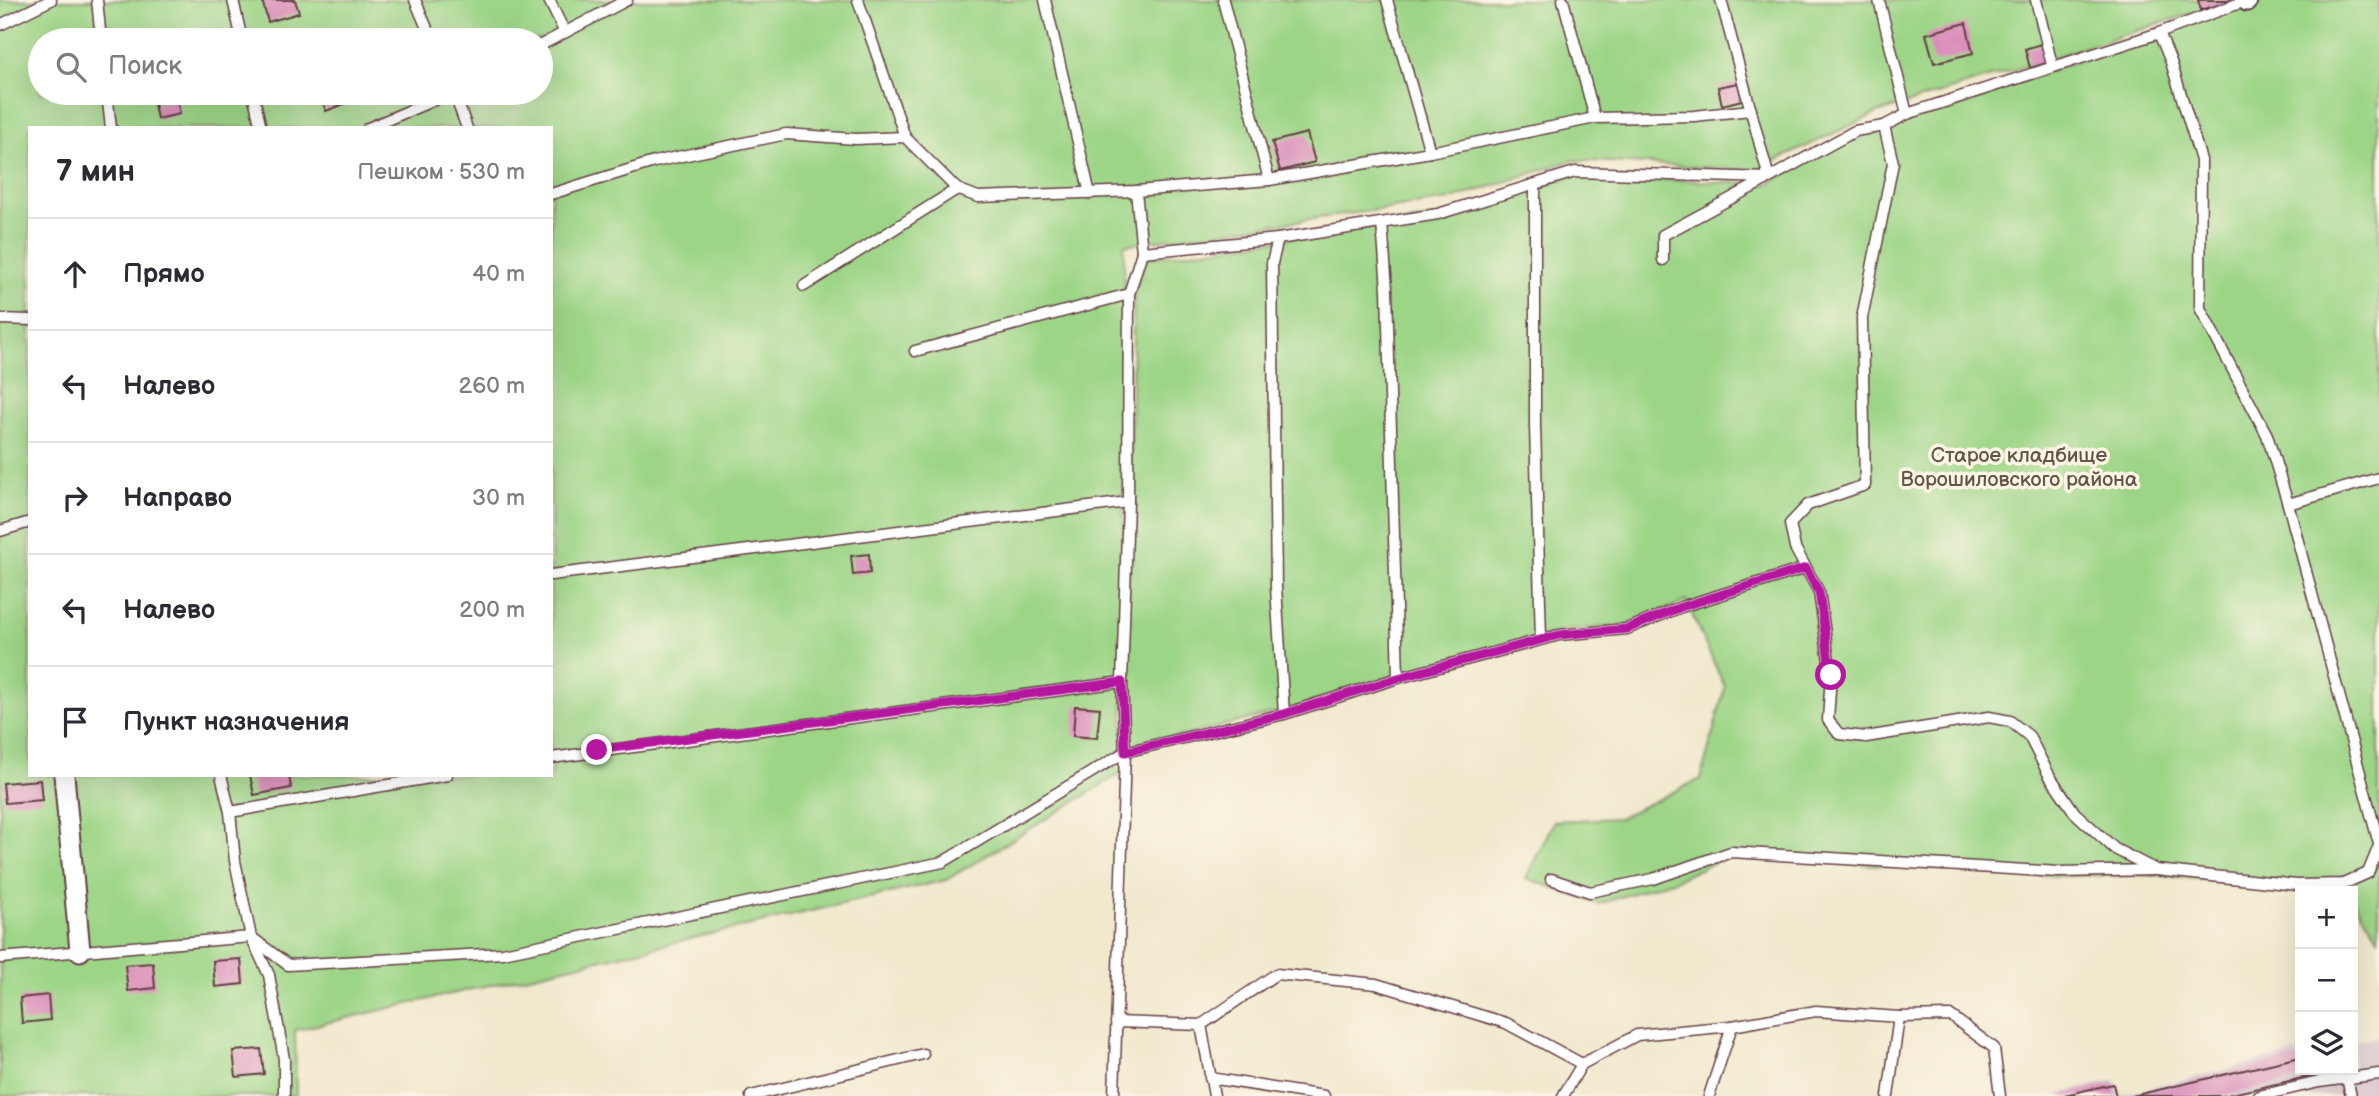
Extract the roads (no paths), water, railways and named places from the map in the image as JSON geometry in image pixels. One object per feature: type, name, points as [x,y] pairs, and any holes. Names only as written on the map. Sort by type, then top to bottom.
[{"type":"street","points":[[64,777],[80,951]]},
{"type":"lane","points":[[0,25],[51,0]]},
{"type":"lane","points":[[97,0],[100,28]]},
{"type":"lane","points":[[233,0],[239,28]]},
{"type":"lane","points":[[415,0],[427,28]]},
{"type":"lane","points":[[549,0],[564,32]]},
{"type":"lane","points":[[553,38],[627,0]]},
{"type":"lane","points":[[858,0],[905,137],[957,189],[978,197],[1090,194],[1269,180],[1430,152],[1595,118],[1694,116],[1751,110]]},
{"type":"lane","points":[[1045,0],[1090,194]]},
{"type":"lane","points":[[1223,0],[1269,180]]},
{"type":"lane","points":[[1387,0],[1430,152]]},
{"type":"lane","points":[[1563,0],[1595,118]]},
{"type":"lane","points":[[1721,0],[1769,178]]},
{"type":"lane","points":[[1879,0],[1907,114]]},
{"type":"lane","points":[[2036,0],[2052,65]]},
{"type":"lane","points":[[1663,260],[1663,235],[1855,131],[1884,127],[1907,114],[2052,65],[2159,33],[2247,0]]},
{"type":"lane","points":[[1551,879],[1590,892],[1653,879],[1731,852],[2059,872],[2156,870],[2297,885],[2343,884],[2368,873],[2379,845],[2288,504],[2267,435],[2200,308],[2201,160],[2171,62],[2159,33]]},
{"type":"lane","points":[[108,105],[111,126]]},
{"type":"lane","points":[[256,105],[261,126]]},
{"type":"lane","points":[[373,126],[423,105]]},
{"type":"lane","points":[[457,105],[466,126]]},
{"type":"lane","points":[[1884,127],[1893,163],[1862,318],[1865,485],[1808,505],[1790,524],[1795,548],[1819,592],[1831,675],[1828,720],[1839,734],[1866,737],[1989,717],[2010,721],[2029,736],[2049,775],[2075,813],[2115,849],[2156,870]]},
{"type":"lane","points":[[553,193],[654,162],[786,134],[856,139],[905,137]]},
{"type":"lane","points":[[1142,252],[1278,239],[1438,215],[1575,172],[1769,178]]},
{"type":"lane","points":[[1535,185],[1535,426],[1541,639]]},
{"type":"lane","points":[[804,286],[957,189]]},
{"type":"lane","points":[[1114,1096],[1125,752],[1122,682],[1128,502],[1129,294],[1142,252],[1136,191]]},
{"type":"lane","points":[[1382,223],[1387,289],[1398,678]]},
{"type":"lane","points":[[1278,239],[1272,263],[1276,587],[1284,714]]},
{"type":"lane","points":[[915,351],[1129,294]]},
{"type":"lane","points":[[0,319],[28,320]]},
{"type":"lane","points":[[2288,504],[2379,478]]},
{"type":"lane","points":[[553,575],[1128,502]]},
{"type":"lane","points":[[0,531],[28,523]]},
{"type":"lane","points":[[0,958],[251,937],[288,965],[503,953],[943,862],[1125,752],[1284,714],[1398,678],[1541,639],[1627,629],[1681,607],[1806,568]]},
{"type":"lane","points":[[553,758],[1122,682]]},
{"type":"lane","points":[[221,777],[251,937],[269,975],[284,1059],[284,1096]]},
{"type":"lane","points":[[230,812],[435,777]]},
{"type":"lane","points":[[1116,1022],[1201,1025],[1276,974],[1376,984],[1506,1023],[1581,1063]]},
{"type":"lane","points":[[1563,1096],[1581,1063],[1637,1035],[1732,1026],[1816,1011],[1899,1017],[1951,1016],[1994,1048],[2000,1096]]},
{"type":"lane","points":[[1888,1096],[1899,1017]]},
{"type":"lane","points":[[1201,1025],[1214,1096]]},
{"type":"lane","points":[[1709,1096],[1732,1026]]},
{"type":"lane","points":[[751,1096],[923,1054]]},
{"type":"lane","points":[[2259,1096],[2379,1074]]},
{"type":"lane","points":[[1210,1078],[1324,1096]]},
{"type":"lane","points":[[2347,1078],[2351,1096]]},
{"type":"park label","name":"Старое кладбище Ворошиловского района","points":[[2019,467]]}]
